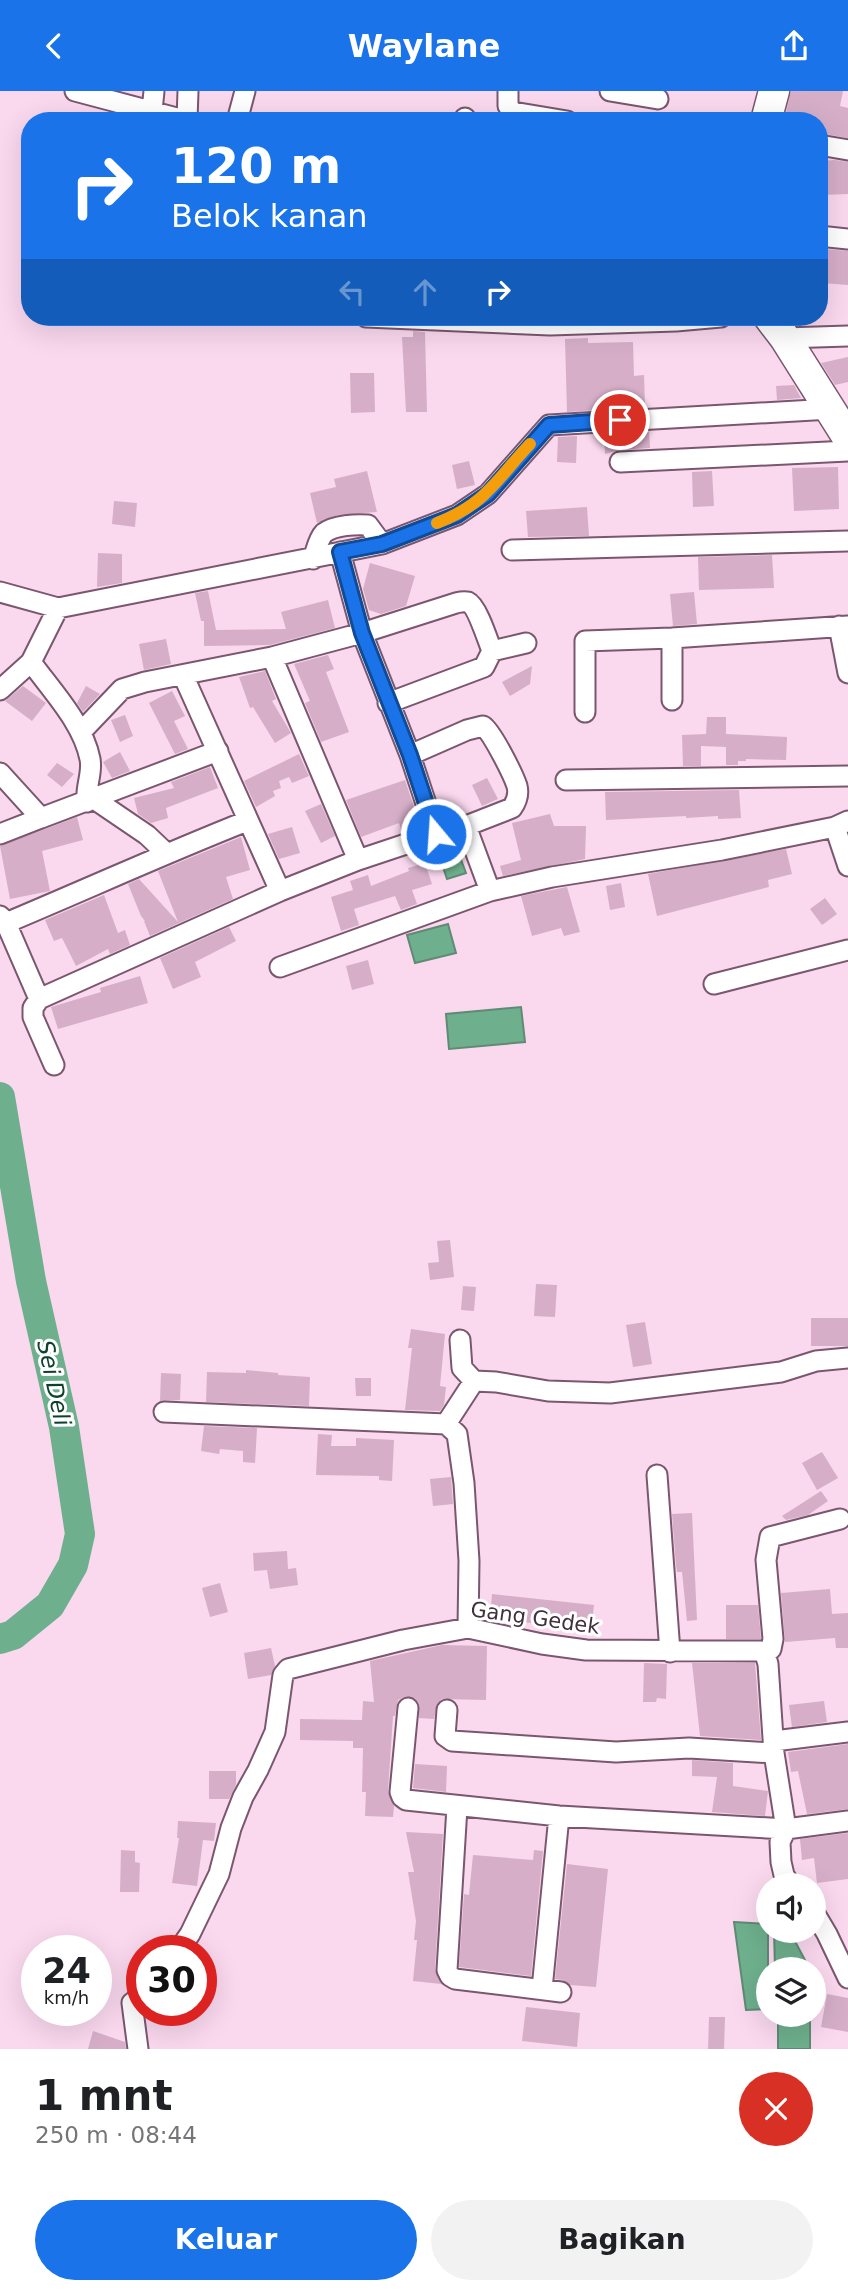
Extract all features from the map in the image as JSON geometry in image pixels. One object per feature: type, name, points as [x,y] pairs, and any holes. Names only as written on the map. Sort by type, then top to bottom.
[{"type":"main road","points":[[768,112],[774,91]]},
{"type":"main road","points":[[777,327],[848,438]]},
{"type":"street","points":[[75,91],[156,112]]},
{"type":"street","points":[[152,111],[154,91]]},
{"type":"street","points":[[188,91],[188,112]]},
{"type":"street","points":[[239,112],[245,91]]},
{"type":"street","points":[[508,91],[508,106],[513,112]]},
{"type":"street","points":[[611,91],[658,99]]},
{"type":"street","points":[[828,147],[848,150]]},
{"type":"street","points":[[828,237],[848,239]]},
{"type":"street","points":[[777,327],[848,336]]},
{"type":"street","points":[[0,591],[58,608],[382,544],[457,515],[488,494],[549,425],[831,409]]},
{"type":"street","points":[[620,462],[848,451]]},
{"type":"street","points":[[313,559],[320,540],[325,533],[334,529],[360,524],[368,526],[382,544]]},
{"type":"street","points":[[512,550],[848,541]]},
{"type":"street","points":[[340,552],[362,633],[410,755],[436,834]]},
{"type":"street","points":[[81,732],[122,689],[272,657],[362,633],[464,601],[472,606],[492,651]]},
{"type":"street","points":[[0,690],[31,662],[58,608]]},
{"type":"street","points":[[584,712],[585,641],[844,626],[848,673]]},
{"type":"street","points":[[672,638],[672,700]]},
{"type":"street","points":[[492,651],[526,643]]},
{"type":"street","points":[[388,703],[484,667],[492,651]]},
{"type":"street","points":[[272,657],[358,860]]},
{"type":"street","points":[[31,662],[81,732],[90,758],[86,791],[90,801],[147,835],[166,853]]},
{"type":"street","points":[[183,675],[280,891]]},
{"type":"street","points":[[54,1065],[33,1017],[33,1008],[40,999],[280,891],[358,860],[466,826],[512,808],[518,796],[517,786],[488,730],[483,726],[474,727],[410,755]]},
{"type":"street","points":[[0,834],[218,751]]},
{"type":"street","points":[[0,773],[41,818]]},
{"type":"street","points":[[566,780],[848,776]]},
{"type":"street","points":[[40,999],[3,920],[132,870],[166,853],[247,821]]},
{"type":"street","points":[[280,967],[490,891],[552,877],[722,850],[841,824],[848,866]]},
{"type":"street","points":[[466,826],[490,891]]},
{"type":"street","points":[[714,984],[848,950]]},
{"type":"street","points":[[460,1340],[462,1368],[474,1381],[548,1391],[610,1393],[781,1372],[816,1361],[848,1358]]},
{"type":"street","points":[[446,1424],[474,1381]]},
{"type":"street","points":[[164,1412],[446,1424],[457,1434],[464,1483],[469,1561],[468,1628]]},
{"type":"street","points":[[657,1475],[670,1652]]},
{"type":"street","points":[[784,1873],[780,1842],[786,1829],[774,1747],[765,1654],[771,1649],[773,1639],[766,1560],[770,1537],[840,1519]]},
{"type":"street","name":"Gang Gedek","points":[[189,1935],[219,1874],[243,1797],[275,1732],[283,1675],[288,1669],[403,1640],[468,1628],[542,1644],[586,1650],[670,1652],[755,1649],[765,1654]]},
{"type":"street","points":[[408,1708],[400,1792],[406,1800],[559,1816],[786,1829],[848,1821]]},
{"type":"street","points":[[447,1710],[445,1736],[452,1741],[616,1752],[774,1747],[848,1733]]},
{"type":"street","points":[[457,1807],[447,1969],[450,1976],[455,1979],[552,1991],[559,1816]]},
{"type":"street","points":[[826,1932],[848,1978]]},
{"type":"street","points":[[135,2026],[138,2049]]},
{"type":"shaded area","points":[[456,846],[466,873],[447,879],[438,852]]},
{"type":"shaded area","points":[[448,924],[456,953],[415,963],[407,935]]},
{"type":"shaded area","points":[[521,1007],[525,1042],[449,1049],[446,1014]]},
{"type":"shaded area","points":[[734,1922],[756,1923],[756,1943],[768,1943],[768,1957],[756,1957],[756,2010],[746,2010]]},
{"type":"shaded area","points":[[774,1943],[796,1943],[803,1957],[775,1957]]},
{"type":"shaded area","points":[[778,2027],[810,2027],[810,2049],[778,2049]]},
{"type":"building","points":[[791,91],[843,91],[840,106],[848,108],[848,138],[828,135],[828,112],[786,112]]},
{"type":"building","points":[[828,160],[848,162],[848,194],[828,195]]},
{"type":"building","points":[[828,249],[848,251],[848,285],[828,283]]},
{"type":"building","points":[[413,331],[425,332],[427,412],[406,412],[402,337],[413,337]]},
{"type":"building","points":[[588,338],[588,343],[633,342],[634,376],[644,375],[645,407],[567,412],[565,339]]},
{"type":"building","points":[[848,357],[848,382],[835,385],[821,363]]},
{"type":"building","points":[[350,373],[374,373],[375,412],[351,413]]},
{"type":"building","points":[[794,385],[801,398],[777,400],[776,386]]},
{"type":"building","points":[[649,432],[650,448],[619,450],[605,454],[604,434]]},
{"type":"building","points":[[577,436],[576,463],[557,462],[558,437]]},
{"type":"building","points":[[469,461],[475,485],[457,489],[452,465]]},
{"type":"building","points":[[838,467],[839,509],[794,511],[792,468]]},
{"type":"building","points":[[367,471],[377,512],[337,515],[317,523],[310,493],[336,487],[334,479]]},
{"type":"building","points":[[712,471],[714,506],[693,507],[692,472]]},
{"type":"building","points":[[114,501],[137,503],[135,527],[112,524]]},
{"type":"building","points":[[587,507],[589,536],[528,537],[526,511]]},
{"type":"building","points":[[98,553],[122,554],[122,583],[97,587]]},
{"type":"building","points":[[772,555],[774,588],[699,590],[698,557]]},
{"type":"building","points":[[370,563],[415,576],[406,606],[381,614],[369,610],[363,589]]},
{"type":"building","points":[[208,591],[216,630],[286,629],[281,612],[328,600],[335,628],[270,645],[204,646],[204,621],[201,621],[195,593]]},
{"type":"building","points":[[694,592],[697,624],[673,626],[670,594]]},
{"type":"building","points":[[166,639],[171,664],[144,670],[139,644]]},
{"type":"building","points":[[328,655],[334,669],[326,672],[349,732],[321,742],[305,703],[310,701],[294,664]]},
{"type":"building","points":[[532,666],[530,684],[510,696],[502,682]]},
{"type":"building","points":[[265,671],[276,699],[272,701],[291,733],[275,743],[253,707],[250,708],[239,677]]},
{"type":"building","points":[[23,686],[46,703],[32,721],[5,701]]},
{"type":"building","points":[[86,686],[100,694],[83,712],[77,703]]},
{"type":"building","points":[[172,691],[185,716],[174,721],[188,749],[175,754],[149,703]]},
{"type":"building","points":[[125,715],[133,736],[120,742],[111,720]]},
{"type":"building","points":[[707,717],[726,717],[726,734],[787,737],[786,760],[746,759],[738,761],[738,765],[726,765],[726,747],[701,746],[701,766],[683,766],[682,735],[706,734]]},
{"type":"building","points":[[120,752],[130,771],[112,778],[103,762]]},
{"type":"building","points":[[299,754],[309,776],[292,783],[289,777],[279,781],[281,788],[273,791],[275,796],[256,807],[244,781]]},
{"type":"building","points":[[57,763],[74,774],[62,787],[47,775]]},
{"type":"building","points":[[210,767],[218,788],[166,808],[168,818],[151,823],[138,814],[134,798],[174,788],[171,782]]},
{"type":"building","points":[[487,778],[498,799],[482,806],[472,785]]},
{"type":"building","points":[[405,780],[420,825],[402,832],[399,823],[361,837],[346,800]]},
{"type":"building","points":[[739,790],[741,818],[686,816],[606,820],[605,792]]},
{"type":"building","points":[[321,804],[335,836],[321,843],[305,811]]},
{"type":"building","points":[[550,814],[554,826],[586,826],[585,859],[503,876],[500,866],[521,860],[512,823]]},
{"type":"building","points":[[77,817],[83,840],[42,851],[50,891],[10,899],[0,846]]},
{"type":"building","points":[[292,827],[300,853],[279,859],[268,834]]},
{"type":"building","points":[[241,837],[250,870],[226,877],[233,899],[150,936],[128,884],[139,879],[178,922],[158,871]]},
{"type":"building","points":[[786,849],[792,874],[768,880],[769,887],[657,916],[648,874]]},
{"type":"building","points":[[425,863],[432,884],[412,890],[417,904],[401,910],[395,896],[354,909],[359,925],[341,931],[331,897],[353,890],[350,881],[368,875],[371,886]]},
{"type":"building","points":[[621,883],[625,907],[610,910],[606,886]]},
{"type":"building","points":[[567,887],[580,932],[564,936],[561,928],[532,936],[521,896]]},
{"type":"building","points":[[104,895],[118,933],[125,930],[130,945],[110,954],[108,949],[76,966],[62,938],[54,941],[45,920]]},
{"type":"building","points":[[825,898],[837,914],[822,925],[810,909]]},
{"type":"building","points":[[229,927],[236,941],[195,962],[201,977],[173,989],[160,958]]},
{"type":"building","points":[[368,960],[374,984],[352,990],[346,966]]},
{"type":"building","points":[[140,976],[148,1003],[58,1029],[51,1007],[101,992],[100,988]]},
{"type":"building","points":[[450,1240],[454,1277],[430,1280],[428,1263],[439,1262],[437,1241]]},
{"type":"building","points":[[536,1284],[557,1285],[555,1317],[534,1316]]},
{"type":"building","points":[[463,1286],[476,1287],[474,1311],[461,1310]]},
{"type":"building","points":[[811,1318],[848,1318],[848,1346],[811,1346]]},
{"type":"building","points":[[645,1322],[652,1364],[633,1367],[626,1325]]},
{"type":"building","points":[[411,1329],[445,1334],[440,1386],[446,1387],[444,1405],[440,1411],[405,1410],[412,1348],[408,1348]]},
{"type":"building","points":[[246,1370],[310,1377],[309,1406],[206,1402],[207,1372],[246,1373]]},
{"type":"building","points":[[161,1373],[181,1374],[180,1400],[160,1401]]},
{"type":"building","points":[[355,1378],[371,1378],[371,1396],[356,1396]]},
{"type":"building","points":[[204,1426],[257,1428],[255,1463],[243,1462],[243,1451],[220,1449],[219,1454],[201,1451]]},
{"type":"building","points":[[318,1434],[332,1435],[331,1446],[356,1446],[356,1438],[394,1440],[392,1481],[379,1480],[379,1476],[316,1475]]},
{"type":"building","points":[[822,1452],[838,1478],[817,1490],[802,1463]]},
{"type":"building","points":[[451,1477],[453,1504],[433,1506],[430,1479]]},
{"type":"building","points":[[821,1491],[828,1501],[808,1515],[786,1520],[782,1516]]},
{"type":"building","points":[[692,1513],[697,1620],[687,1621],[682,1572],[677,1572],[676,1566],[672,1514]]},
{"type":"building","points":[[287,1551],[288,1569],[296,1568],[298,1585],[270,1589],[267,1570],[254,1571],[253,1553]]},
{"type":"building","points":[[220,1583],[228,1612],[210,1617],[202,1588]]},
{"type":"building","points":[[830,1589],[832,1614],[848,1613],[848,1648],[836,1648],[835,1638],[785,1642],[781,1593]]},
{"type":"building","points":[[492,1594],[594,1605],[591,1630],[490,1618]]},
{"type":"building","points":[[726,1605],[758,1605],[761,1639],[726,1639]]},
{"type":"building","points":[[442,1645],[487,1646],[486,1700],[442,1699],[437,1704],[434,1719],[419,1718],[419,1704],[415,1698],[404,1697],[398,1700],[393,1716],[388,1791],[394,1806],[393,1817],[365,1816],[366,1792],[362,1792],[363,1748],[353,1748],[353,1741],[300,1740],[300,1719],[362,1720],[363,1701],[374,1702],[370,1661]]},
{"type":"building","points":[[271,1648],[275,1666],[271,1675],[248,1679],[244,1653]]},
{"type":"building","points":[[644,1663],[667,1664],[666,1699],[657,1698],[656,1702],[643,1702]]},
{"type":"building","points":[[692,1663],[755,1663],[761,1740],[700,1736]]},
{"type":"building","points":[[824,1701],[827,1722],[792,1727],[789,1705]]},
{"type":"building","points":[[848,1744],[848,1809],[807,1814],[798,1771],[791,1772],[788,1752]]},
{"type":"building","points":[[692,1760],[733,1763],[733,1786],[768,1791],[765,1816],[712,1812],[717,1777],[692,1776]]},
{"type":"building","points":[[415,1764],[447,1766],[446,1792],[413,1788]]},
{"type":"building","points":[[209,1771],[236,1771],[236,1785],[229,1799],[209,1799]]},
{"type":"building","points":[[178,1821],[216,1823],[214,1841],[203,1840],[197,1886],[172,1883],[179,1838]]},
{"type":"building","points":[[406,1832],[443,1834],[435,1969],[441,1984],[413,1981],[417,1940],[414,1940],[416,1921],[408,1872],[414,1872]]},
{"type":"building","points":[[848,1833],[848,1879],[826,1882],[826,1873],[816,1873],[814,1858],[802,1860],[800,1839]]},
{"type":"building","points":[[121,1850],[135,1851],[135,1862],[140,1863],[139,1892],[120,1892]]},
{"type":"building","points":[[534,1850],[543,1851],[531,1976],[459,1967],[464,1894],[469,1895],[473,1855],[533,1860]]},
{"type":"building","points":[[567,1864],[608,1869],[596,1987],[570,1985],[555,1979]]},
{"type":"building","points":[[827,1994],[848,1998],[848,2032],[821,2027],[826,2027]]},
{"type":"building","points":[[526,2007],[580,2013],[577,2047],[522,2041]]},
{"type":"building","points":[[709,2017],[725,2017],[724,2049],[708,2049]]},
{"type":"building","points":[[93,2031],[125,2042],[126,2049],[88,2049]]},
{"type":"waterway","name":"Sei Deli","points":[[0,1097],[31,1281],[64,1427],[80,1534],[73,1565],[50,1605],[13,1635],[0,1639]]},
{"type":"slow traffic","points":[[437,523],[457,515],[488,494],[530,444]]},
{"type":"route","points":[[436,834],[410,755],[362,633],[340,552],[382,544],[457,515],[488,494],[549,425],[620,420]]}]
